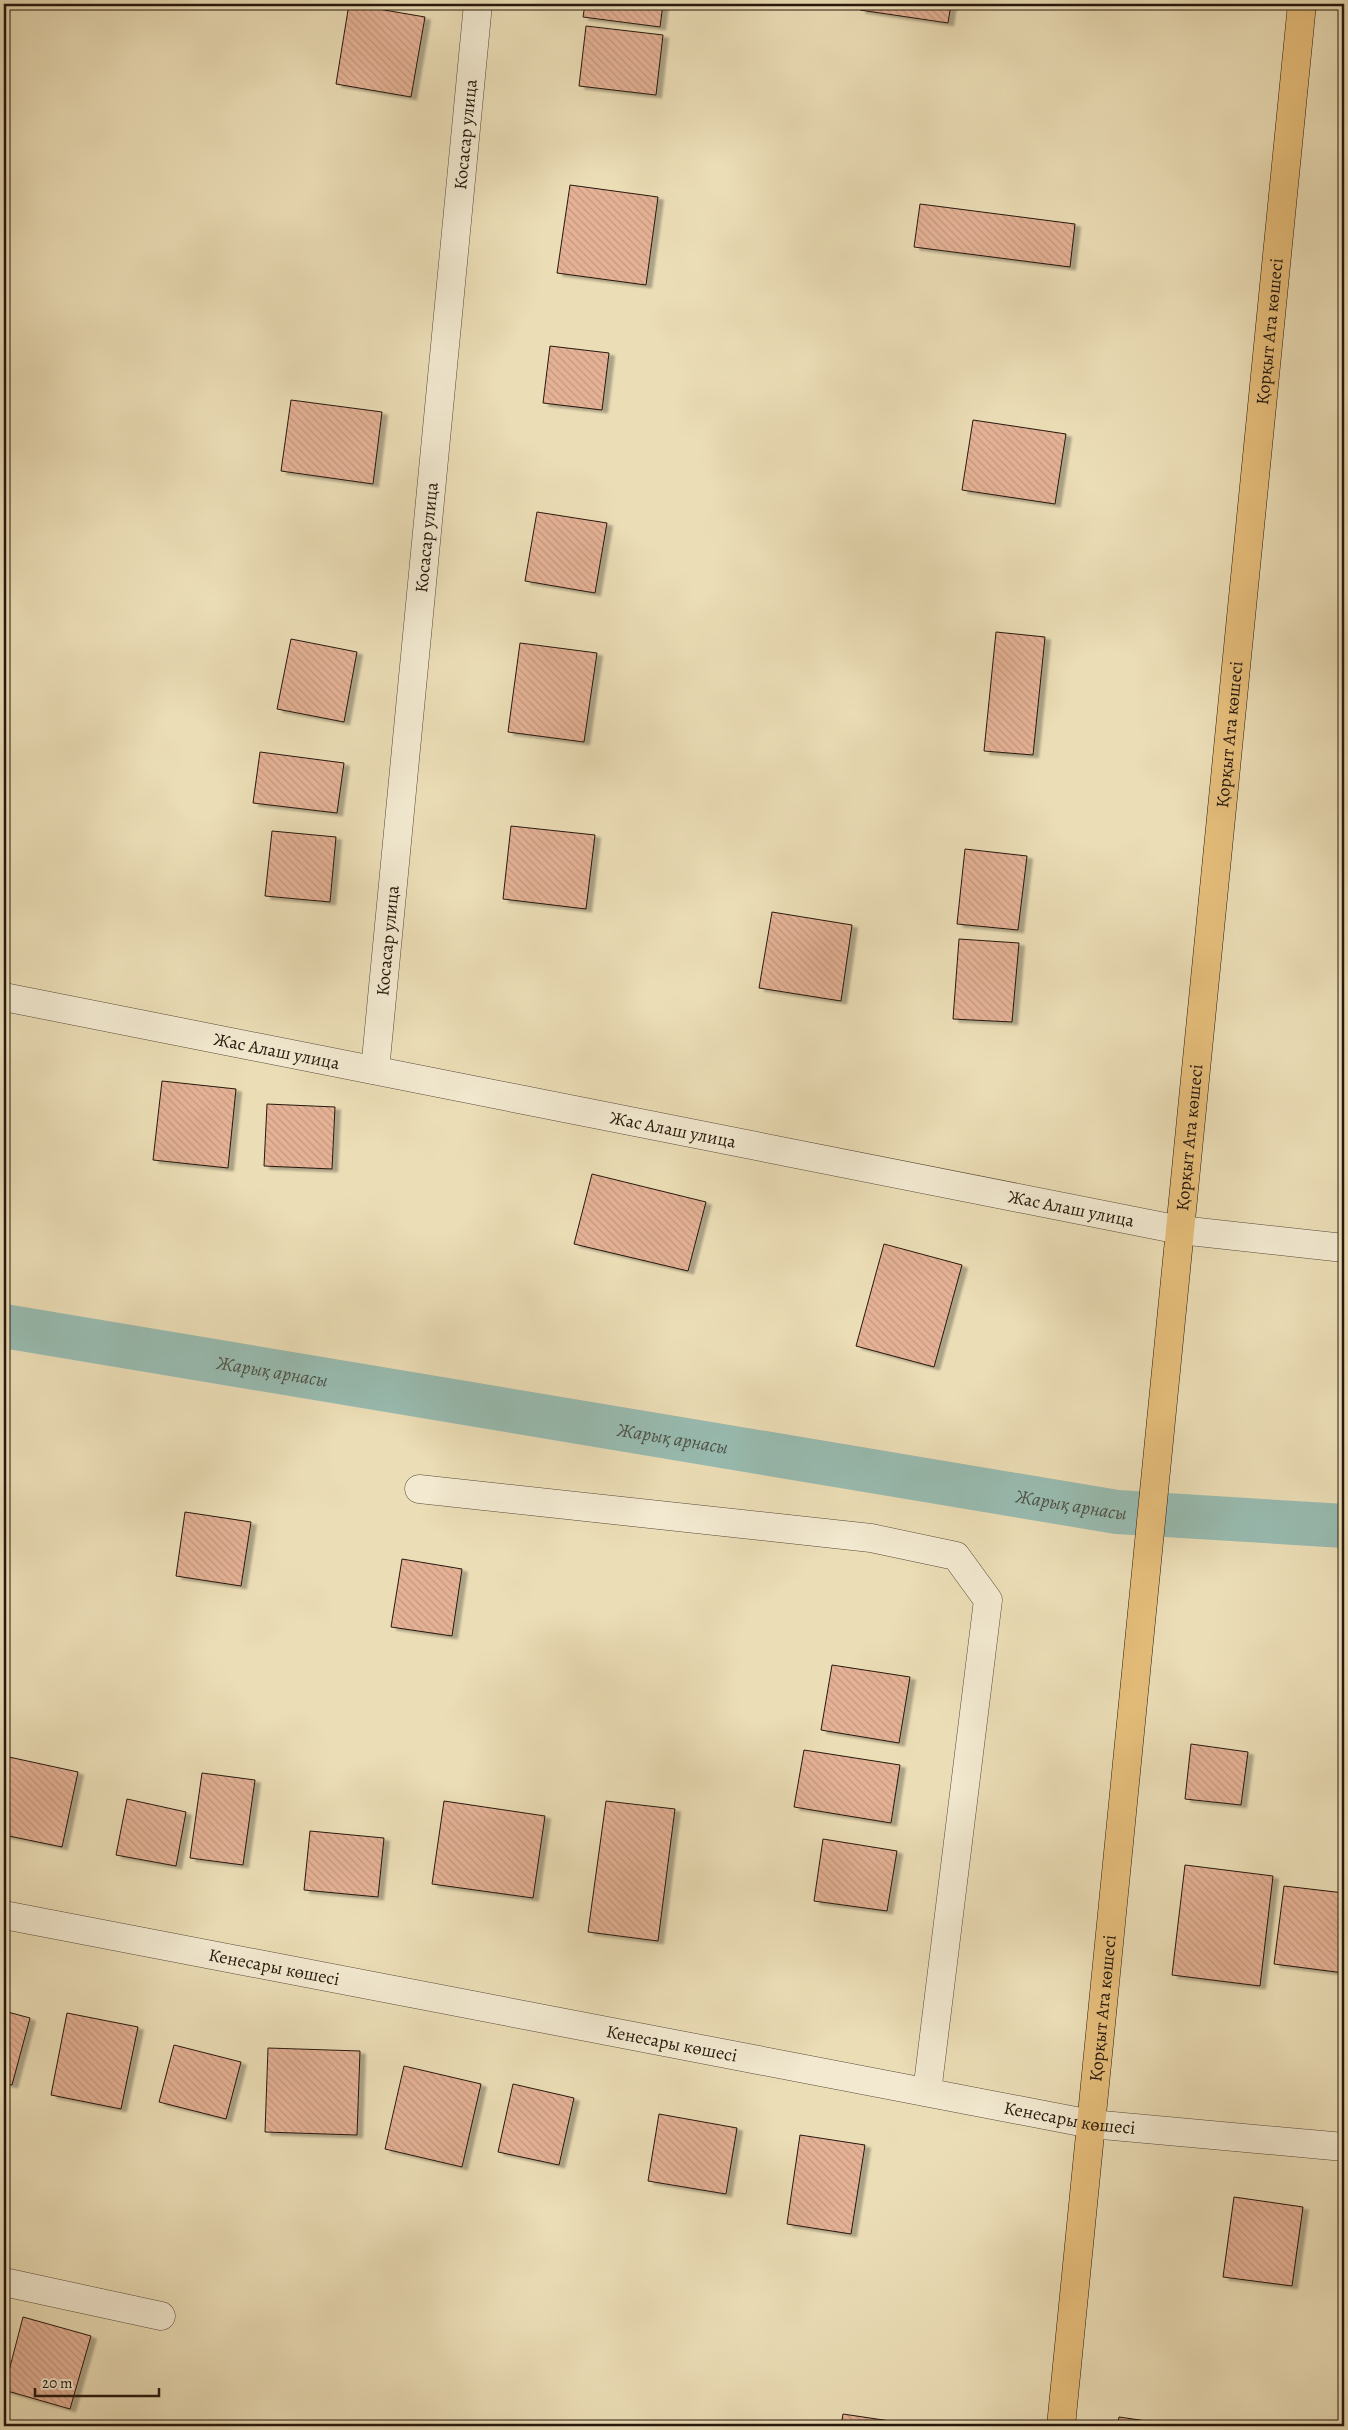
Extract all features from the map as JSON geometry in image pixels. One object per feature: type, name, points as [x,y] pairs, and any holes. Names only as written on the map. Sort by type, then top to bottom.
[{"type":"main road","name":"Қорқыт Ата көшесі","points":[[1061,2426],[1302,4]]},
{"type":"street","name":"Косасар улица","points":[[375,1070],[478,4]]},
{"type":"street","name":"Жас Алаш улица","points":[[4,997],[1180,1230],[1344,1248]]},
{"type":"street","points":[[419,1489],[871,1538],[956,1556],[988,1600],[927,2092]]},
{"type":"street","name":"Кенесары көшесі","points":[[4,1915],[1091,2124],[1344,2147]]},
{"type":"street","points":[[4,2282],[161,2316]]},
{"type":"building","points":[[349,4],[425,17],[411,97],[336,84]]},
{"type":"building","points":[[585,4],[663,4],[660,27],[583,17]]},
{"type":"building","points":[[861,4],[951,4],[948,23],[860,10]]},
{"type":"building","points":[[586,26],[663,35],[656,95],[579,86]]},
{"type":"building","points":[[570,185],[658,197],[646,285],[557,273]]},
{"type":"building","points":[[920,204],[1075,224],[1070,267],[914,247]]},
{"type":"building","points":[[550,346],[609,353],[602,410],[543,403]]},
{"type":"building","points":[[291,400],[382,412],[373,484],[281,471]]},
{"type":"building","points":[[973,420],[1066,434],[1055,504],[962,490]]},
{"type":"building","points":[[537,512],[607,523],[595,593],[525,581]]},
{"type":"building","points":[[996,632],[1045,637],[1033,755],[984,751]]},
{"type":"building","points":[[291,639],[357,652],[344,722],[277,709]]},
{"type":"building","points":[[520,643],[597,653],[584,742],[508,732]]},
{"type":"building","points":[[260,752],[344,763],[337,813],[253,803]]},
{"type":"building","points":[[511,826],[595,835],[586,909],[503,899]]},
{"type":"building","points":[[272,831],[336,837],[330,902],[265,896]]},
{"type":"building","points":[[965,849],[1027,856],[1018,930],[957,924]]},
{"type":"building","points":[[772,912],[852,925],[841,1001],[759,988]]},
{"type":"building","points":[[959,939],[1019,943],[1012,1022],[953,1019]]},
{"type":"building","points":[[162,1081],[236,1089],[228,1168],[153,1160]]},
{"type":"building","points":[[267,1104],[335,1107],[332,1169],[264,1166]]},
{"type":"building","points":[[592,1174],[706,1202],[688,1271],[574,1244]]},
{"type":"building","points":[[884,1244],[962,1265],[934,1367],[856,1346]]},
{"type":"building","points":[[185,1512],[251,1522],[241,1586],[176,1576]]},
{"type":"building","points":[[402,1559],[462,1569],[452,1636],[391,1627]]},
{"type":"building","points":[[832,1665],[910,1677],[899,1743],[821,1730]]},
{"type":"building","points":[[1191,1744],[1248,1752],[1241,1805],[1185,1799]]},
{"type":"building","points":[[804,1750],[900,1765],[891,1823],[794,1807]]},
{"type":"building","points":[[9,1757],[78,1772],[62,1847],[4,1835],[4,1783]]},
{"type":"building","points":[[202,1773],[255,1780],[243,1865],[190,1858]]},
{"type":"building","points":[[127,1799],[186,1812],[176,1866],[116,1855]]},
{"type":"building","points":[[444,1801],[545,1816],[533,1898],[432,1884]]},
{"type":"building","points":[[606,1801],[675,1809],[658,1941],[588,1932]]},
{"type":"building","points":[[310,1831],[384,1838],[378,1897],[304,1890]]},
{"type":"building","points":[[823,1839],[897,1851],[887,1911],[814,1901]]},
{"type":"building","points":[[1185,1865],[1273,1876],[1260,1986],[1172,1975]]},
{"type":"building","points":[[1284,1886],[1344,1893],[1344,1973],[1274,1964]]},
{"type":"building","points":[[4,2011],[30,2018],[12,2085],[4,2083]]},
{"type":"building","points":[[67,2013],[138,2027],[121,2109],[51,2095]]},
{"type":"building","points":[[174,2045],[241,2062],[226,2119],[159,2102]]},
{"type":"building","points":[[268,2048],[360,2051],[357,2135],[265,2132]]},
{"type":"building","points":[[404,2066],[481,2084],[462,2167],[385,2149]]},
{"type":"building","points":[[513,2084],[574,2098],[559,2165],[498,2152]]},
{"type":"building","points":[[659,2114],[737,2128],[726,2194],[648,2181]]},
{"type":"building","points":[[800,2135],[865,2145],[851,2234],[787,2224]]},
{"type":"building","points":[[1234,2197],[1303,2207],[1292,2286],[1223,2277]]},
{"type":"building","points":[[23,2317],[91,2336],[70,2409],[4,2390]]},
{"type":"building","points":[[843,2414],[890,2421],[889,2426],[841,2426]]},
{"type":"building","points":[[1119,2417],[1175,2425],[1175,2426],[1117,2426]]},
{"type":"waterway","name":"Жарық арнасы","points":[[4,1326],[1117,1512],[1344,1526]]}]
